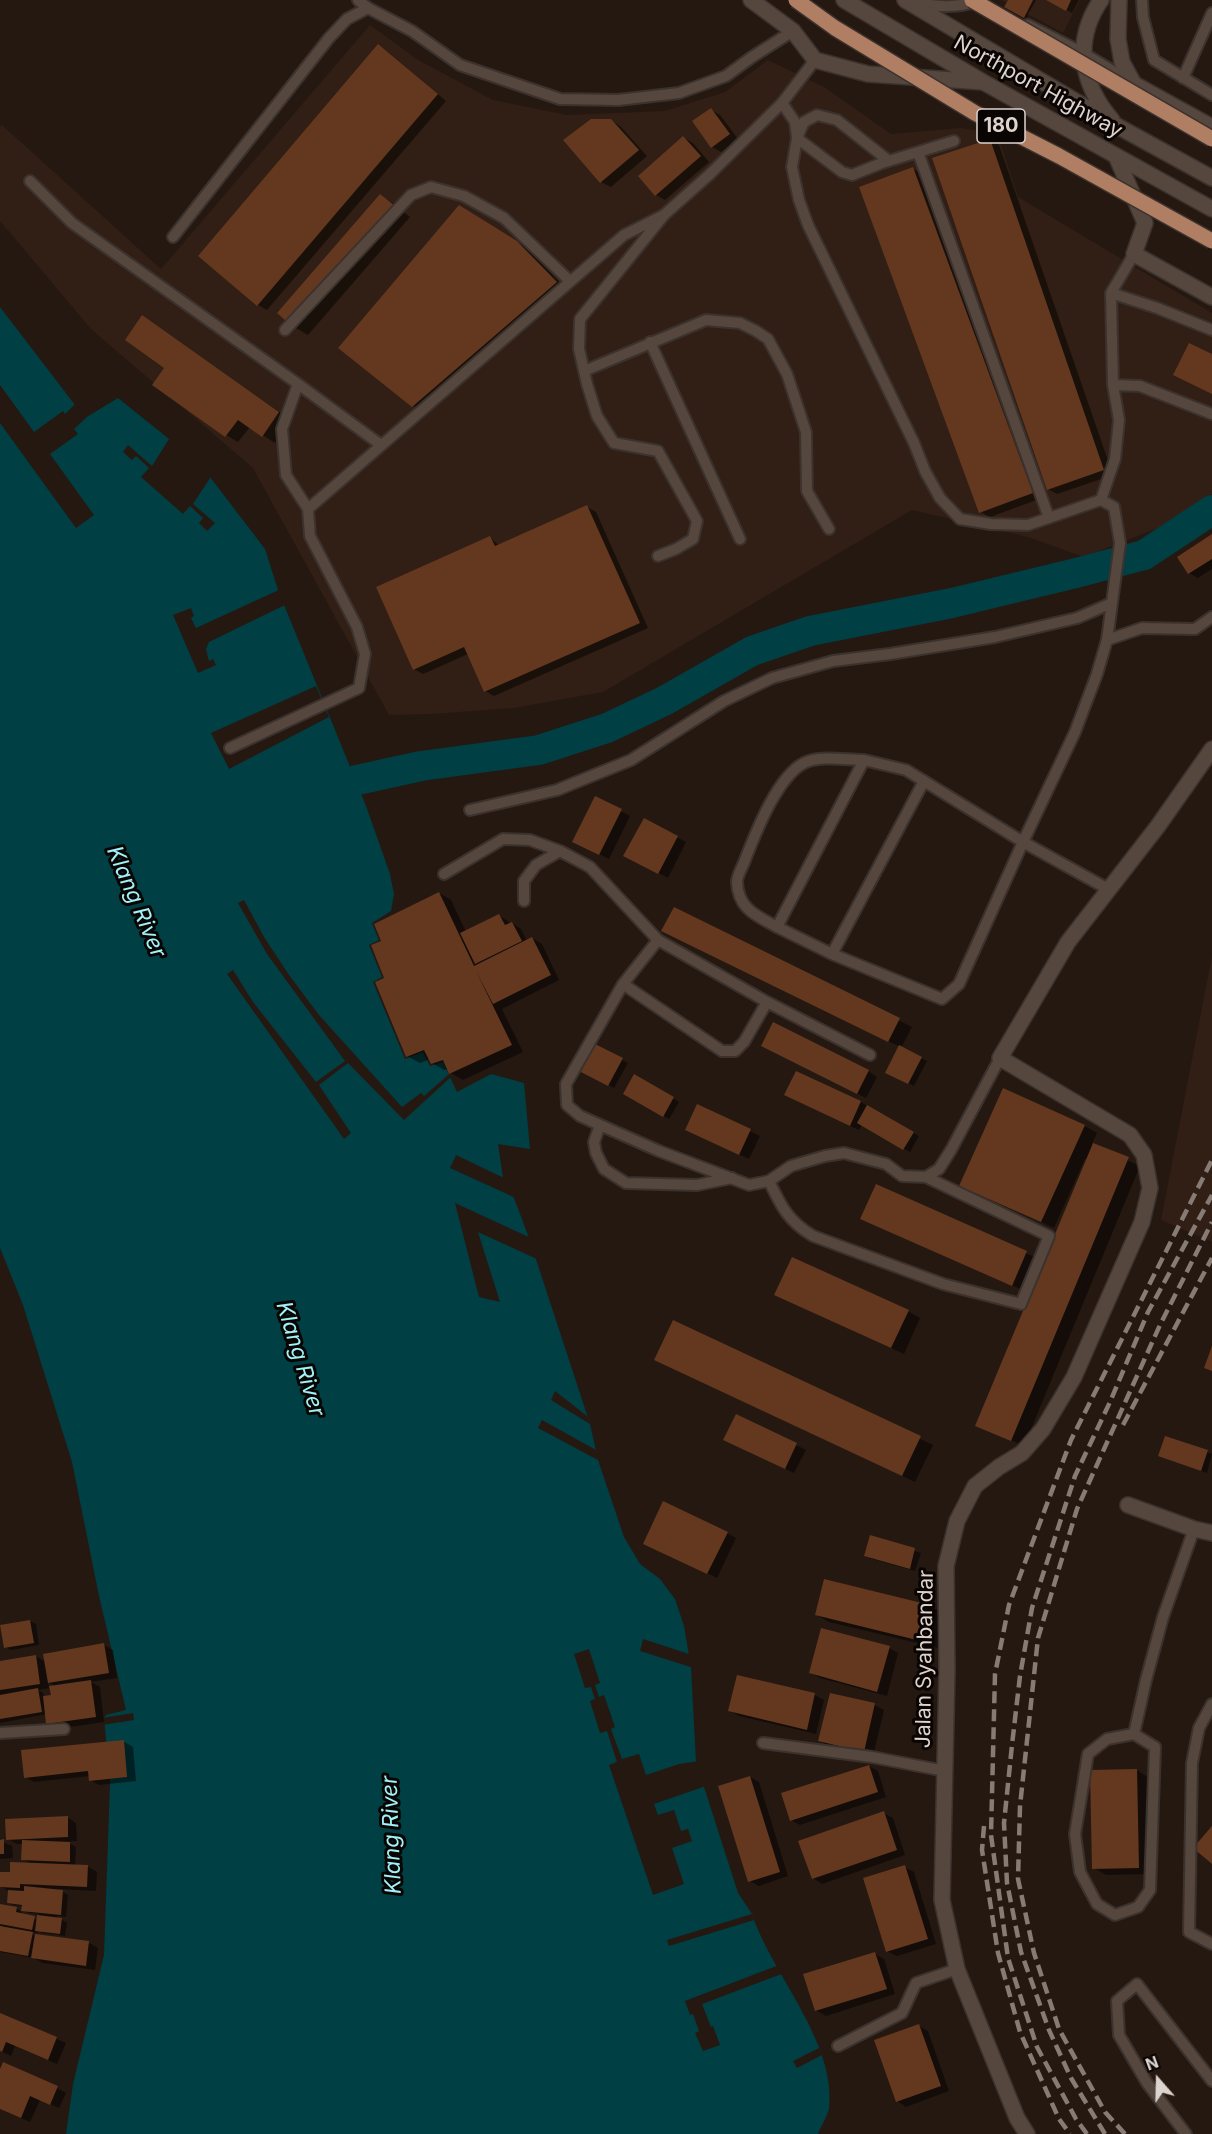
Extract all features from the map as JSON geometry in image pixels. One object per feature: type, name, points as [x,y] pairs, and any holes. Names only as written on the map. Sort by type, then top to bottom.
[{"type":"main road","name":"180","points":[[796,0],[835,28],[975,113],[1059,156],[1212,241]]},
{"type":"main road","points":[[972,0],[1212,139]]},
{"type":"street","points":[[751,0],[793,32],[815,60],[868,74],[983,82]]},
{"type":"street","name":"Northport Highway","points":[[844,0],[983,82],[1212,209]]},
{"type":"street","points":[[1101,0],[1092,13],[1085,31],[1083,53],[1086,75],[1103,110],[1119,128]]},
{"type":"street","points":[[1119,0],[1118,39],[1122,62],[1134,84],[1212,128]]},
{"type":"street","name":"Northport Highway","points":[[906,1],[1119,128],[1212,178]]},
{"type":"street","points":[[1116,156],[1145,223],[1134,254],[1212,297]]},
{"type":"street","points":[[1000,1058],[1068,942],[1158,826],[1212,749]]},
{"type":"street","name":"Jalan Syahbandar","points":[[1000,1058],[1130,1135],[1144,1155],[1150,1188],[1142,1222],[1074,1377],[1043,1429],[1022,1453],[975,1486],[957,1521],[946,1566],[947,1670],[942,1900],[957,1969],[1017,2118],[1026,2134]]},
{"type":"street","points":[[1128,1504],[1194,1529],[1212,1533]]},
{"type":"lane","points":[[358,0],[368,8],[412,31],[460,65],[560,99],[618,100],[679,93],[726,76],[793,32]]},
{"type":"lane","points":[[906,1],[960,7],[985,0],[1083,53],[1134,84]]},
{"type":"lane","points":[[1142,0],[1143,17],[1154,60],[1212,95]]},
{"type":"lane","points":[[173,237],[329,38],[347,19],[368,8]]},
{"type":"lane","points":[[1183,78],[1212,13]]},
{"type":"lane","points":[[658,556],[693,539],[697,521],[658,451],[614,442],[597,416],[579,349],[580,319],[664,215],[710,174],[782,103],[815,60]]},
{"type":"lane","points":[[782,103],[795,122],[797,138],[842,172],[852,176],[889,161],[954,141]]},
{"type":"lane","points":[[889,161],[837,120],[818,115],[804,122],[797,138],[792,167],[799,200],[808,225],[914,443],[925,471],[940,498],[960,519],[992,524],[1028,525],[1101,500],[1114,507],[1120,543],[1107,640],[1075,732],[1023,842],[959,984],[942,999],[832,954],[777,927],[748,911],[741,898],[737,880],[762,817],[792,771],[806,762],[818,760],[864,760],[906,770],[1023,842],[1108,889]]},
{"type":"lane","points":[[918,152],[1048,518]]},
{"type":"lane","points":[[30,181],[72,223],[381,445]]},
{"type":"lane","points":[[285,330],[411,195],[431,187],[464,196],[504,218],[570,281]]},
{"type":"lane","points":[[308,509],[624,236],[664,215]]},
{"type":"lane","points":[[1101,500],[1115,459],[1119,420],[1113,385],[1111,292],[1134,254]]},
{"type":"lane","points":[[1111,292],[1212,330]]},
{"type":"lane","points":[[584,371],[706,320],[740,323],[768,339],[787,374],[806,432],[807,491],[829,529]]},
{"type":"lane","points":[[650,342],[740,539]]},
{"type":"lane","points":[[230,748],[359,688],[365,654],[357,627],[310,536],[308,509],[286,475],[282,429],[298,384]]},
{"type":"lane","points":[[1113,385],[1140,386],[1212,414]]},
{"type":"lane","points":[[470,810],[557,790],[631,760],[724,701],[772,678],[833,661],[995,636],[1077,618],[1112,603]]},
{"type":"lane","points":[[1107,640],[1142,628],[1195,629],[1212,617]]},
{"type":"lane","points":[[777,927],[864,760]]},
{"type":"lane","points":[[832,954],[924,781]]},
{"type":"lane","points":[[444,874],[503,839],[530,840],[560,851],[590,867],[658,940],[767,1002],[870,1055]]},
{"type":"lane","points":[[524,901],[524,881],[536,865],[560,851]]},
{"type":"lane","points":[[658,940],[623,984],[566,1084],[567,1105],[580,1116],[659,1151],[749,1185],[769,1181],[791,1166],[844,1153],[886,1164],[902,1176],[926,1177],[1049,1236],[1021,1304],[942,1284],[813,1236],[797,1226],[783,1208],[769,1181]]},
{"type":"lane","points":[[623,984],[722,1052],[735,1051],[744,1042],[767,1002]]},
{"type":"lane","points":[[926,1177],[939,1170],[1000,1058]]},
{"type":"lane","points":[[600,1125],[594,1142],[604,1169],[626,1183],[697,1185],[732,1178]]},
{"type":"lane","points":[[1134,1734],[1163,1617],[1194,1529]]},
{"type":"lane","points":[[1212,1704],[1199,1728],[1192,1763],[1189,1932],[1212,1944]]},
{"type":"lane","points":[[0,1733],[64,1729]]},
{"type":"lane","points":[[1134,1734],[1155,1747],[1150,1890],[1138,1907],[1115,1915],[1097,1904],[1080,1872],[1075,1834],[1088,1754],[1107,1739],[1134,1734]]},
{"type":"lane","points":[[763,1743],[872,1757],[945,1771]]},
{"type":"lane","points":[[838,2046],[902,2013],[916,1983],[957,1969]]},
{"type":"lane","points":[[1186,2134],[1147,2083],[1119,2035],[1117,2001],[1137,1984],[1212,2081]]},
{"type":"shaded area","points":[[1001,0],[1080,0],[1063,33]]},
{"type":"shaded area","points":[[370,25],[418,60],[493,100],[567,115],[665,111],[725,92],[768,60],[824,87],[891,134],[961,128],[987,132],[1000,142],[1018,197],[1212,313],[1212,494],[1163,526],[1084,557],[1028,537],[912,510],[603,692],[514,708],[389,715],[253,468],[92,330],[0,221],[0,127],[2,125],[161,269]]},
{"type":"shaded area","points":[[1212,956],[1212,1242],[1161,1220]]},
{"type":"water","name":"Klang River","points":[[0,307],[85,418],[118,398],[169,439],[210,477],[265,549],[278,590],[366,806],[390,874],[394,894],[391,911],[372,923],[379,940],[369,945],[382,977],[373,982],[405,1059],[423,1052],[430,1066],[443,1062],[457,1092],[491,1074],[524,1083],[530,1149],[498,1144],[503,1178],[514,1198],[529,1238],[590,1424],[598,1460],[624,1537],[640,1564],[660,1579],[675,1599],[684,1626],[691,1668],[696,1762],[738,1893],[752,1914],[761,1937],[801,2009],[823,2059],[829,2084],[829,2109],[818,2134],[66,2134],[73,2084],[104,1955],[110,1783],[104,1718],[106,1715],[126,1710],[99,1596],[72,1462],[23,1305],[0,1248]]},
{"type":"pier","points":[[0,385],[34,432],[63,411],[65,414],[76,403],[86,418],[74,429],[78,434],[50,454],[94,515],[76,528],[0,423]]},
{"type":"pier","points":[[169,439],[194,461],[197,460],[212,475],[193,504],[215,523],[207,531],[199,523],[203,518],[190,506],[183,514],[141,477],[149,468],[136,456],[132,460],[123,452],[128,445],[152,466]]},
{"type":"pier","points":[[281,589],[287,604],[209,642],[206,649],[209,661],[213,659],[216,665],[198,673],[173,615],[191,608],[194,616],[191,618],[196,628]]},
{"type":"pier","points":[[316,686],[329,717],[229,769],[211,733]]},
{"type":"pier","points":[[244,900],[264,937],[319,1015],[402,1107],[421,1093],[424,1096],[448,1075],[451,1077],[404,1120],[348,1063],[319,1085],[351,1133],[344,1139],[227,974],[233,970],[253,1002],[316,1082],[345,1061],[267,954],[238,903]]},
{"type":"pier","points":[[456,1155],[508,1180],[518,1199],[450,1168]]},
{"type":"pier","points":[[455,1203],[533,1239],[539,1260],[478,1232],[500,1302],[479,1297]]},
{"type":"pier","points":[[555,1391],[587,1416],[590,1424],[551,1400]]},
{"type":"pier","points":[[542,1420],[596,1450],[598,1460],[538,1428]]},
{"type":"pier","points":[[643,1639],[692,1655],[694,1668],[640,1651]]},
{"type":"pier","points":[[589,1649],[600,1683],[595,1685],[599,1697],[604,1695],[615,1727],[611,1729],[622,1759],[639,1754],[646,1775],[679,1764],[699,1761],[706,1786],[654,1804],[658,1815],[674,1810],[681,1831],[688,1829],[692,1841],[672,1848],[684,1884],[653,1895],[609,1765],[617,1762],[607,1731],[600,1733],[590,1701],[595,1699],[591,1687],[585,1688],[574,1654]]},
{"type":"pier","points":[[133,1713],[134,1720],[102,1725],[102,1718]]},
{"type":"pier","points":[[752,1914],[754,1920],[669,1946],[667,1940]]},
{"type":"pier","points":[[779,1965],[784,1973],[702,2004],[720,2045],[703,2051],[695,2033],[699,2031],[693,2014],[690,2015],[685,2001]]},
{"type":"pier","points":[[819,2048],[822,2055],[797,2068],[793,2061]]},
{"type":"building","points":[[1008,0],[1033,0],[1024,18],[1004,7]]},
{"type":"building","points":[[1046,0],[1071,0],[1066,11]]},
{"type":"building","points":[[378,44],[438,94],[257,306],[198,256]]},
{"type":"building","points":[[711,108],[730,134],[711,148],[692,121]]},
{"type":"building","points":[[591,119],[611,119],[639,150],[600,183],[563,140]]},
{"type":"building","points":[[683,136],[701,156],[655,196],[638,176]]},
{"type":"building","points":[[990,139],[1104,470],[1047,490],[932,158]]},
{"type":"building","points":[[913,167],[1033,493],[979,513],[859,187]]},
{"type":"building","points":[[380,194],[399,209],[295,329],[277,313]]},
{"type":"building","points":[[459,205],[517,241],[557,282],[412,407],[338,348]]},
{"type":"building","points":[[142,315],[279,412],[262,437],[238,420],[225,437],[152,385],[164,368],[125,340]]},
{"type":"building","points":[[1189,343],[1212,354],[1212,394],[1173,375]]},
{"type":"building","points":[[587,505],[640,623],[484,692],[464,647],[413,670],[376,587],[490,536],[495,546]]},
{"type":"building","points":[[1212,534],[1212,559],[1188,574],[1177,557]]},
{"type":"building","points":[[595,796],[622,809],[599,855],[572,842]]},
{"type":"building","points":[[644,818],[678,836],[658,874],[623,856]]},
{"type":"building","points":[[439,892],[474,966],[532,937],[551,975],[493,1004],[476,971],[512,1045],[449,1074],[443,1060],[431,1064],[424,1050],[406,1057],[375,982],[384,978],[371,945],[381,941],[374,924]]},
{"type":"building","points":[[674,907],[900,1018],[888,1042],[661,931]]},
{"type":"building","points":[[499,914],[505,925],[512,922],[522,941],[475,964],[460,933]]},
{"type":"building","points":[[773,1022],[869,1070],[857,1094],[761,1046]]},
{"type":"building","points":[[589,1041],[623,1058],[608,1086],[575,1069]]},
{"type":"building","points":[[899,1045],[922,1057],[908,1084],[885,1073]]},
{"type":"building","points":[[796,1071],[861,1101],[850,1126],[784,1095]]},
{"type":"building","points":[[634,1074],[674,1097],[663,1117],[623,1094]]},
{"type":"building","points":[[1003,1088],[1085,1125],[1041,1222],[959,1186]]},
{"type":"building","points":[[697,1104],[751,1129],[739,1155],[685,1130]]},
{"type":"building","points":[[867,1105],[914,1132],[903,1150],[857,1123]]},
{"type":"building","points":[[1093,1143],[1129,1157],[1011,1441],[975,1426]]},
{"type":"building","points":[[876,1184],[1027,1251],[1012,1286],[860,1219]]},
{"type":"building","points":[[792,1257],[909,1310],[891,1348],[774,1295]]},
{"type":"building","points":[[673,1320],[921,1436],[902,1476],[654,1360]]},
{"type":"building","points":[[1212,1346],[1212,1371],[1204,1368]]},
{"type":"building","points":[[736,1414],[797,1443],[785,1469],[723,1440]]},
{"type":"building","points":[[1165,1436],[1208,1450],[1201,1471],[1158,1456]]},
{"type":"building","points":[[663,1501],[728,1532],[707,1574],[643,1544]]},
{"type":"building","points":[[870,1535],[915,1548],[910,1569],[864,1556]]},
{"type":"building","points":[[824,1579],[934,1606],[925,1642],[815,1615]]},
{"type":"building","points":[[30,1620],[34,1643],[4,1648],[0,1625]]},
{"type":"building","points":[[821,1628],[890,1646],[877,1692],[809,1673]]},
{"type":"building","points":[[104,1643],[109,1673],[48,1683],[43,1654]]},
{"type":"building","points":[[36,1655],[40,1684],[0,1690],[0,1661]]},
{"type":"building","points":[[737,1675],[815,1693],[807,1730],[728,1711]]},
{"type":"building","points":[[91,1680],[96,1717],[46,1724],[43,1696],[51,1695],[49,1686]]},
{"type":"building","points":[[38,1688],[42,1712],[0,1719],[0,1695]]},
{"type":"building","points":[[830,1693],[875,1703],[864,1752],[818,1741]]},
{"type":"building","points":[[124,1740],[127,1777],[89,1781],[88,1771],[24,1778],[21,1750]]},
{"type":"building","points":[[869,1765],[878,1792],[790,1821],[781,1793]]},
{"type":"building","points":[[1137,1769],[1139,1868],[1092,1869],[1090,1770]]},
{"type":"building","points":[[750,1776],[780,1872],[748,1882],[718,1786]]},
{"type":"building","points":[[884,1811],[897,1850],[812,1879],[798,1841]]},
{"type":"building","points":[[68,1816],[68,1837],[6,1840],[5,1819]]},
{"type":"building","points":[[1212,1826],[1212,1864],[1193,1848]]},
{"type":"building","points":[[4,1839],[4,1854],[0,1854],[0,1840]]},
{"type":"building","points":[[22,1840],[70,1842],[70,1862],[21,1860]]},
{"type":"building","points":[[10,1862],[88,1865],[87,1887],[20,1884],[20,1888],[0,1887],[0,1872],[10,1872]]},
{"type":"building","points":[[905,1865],[928,1939],[886,1952],[863,1878]]},
{"type":"building","points":[[24,1886],[63,1890],[61,1915],[21,1911],[22,1905],[7,1903],[8,1890],[24,1891]]},
{"type":"building","points":[[0,1904],[17,1907],[16,1912],[35,1916],[32,1930],[0,1924]]},
{"type":"building","points":[[37,1915],[62,1918],[60,1934],[35,1931]]},
{"type":"building","points":[[0,1926],[33,1932],[28,1956],[0,1951]]},
{"type":"building","points":[[35,1934],[89,1941],[86,1966],[31,1958]]},
{"type":"building","points":[[875,1952],[887,1989],[815,2011],[803,1974]]},
{"type":"building","points":[[0,2013],[57,2037],[48,2060],[6,2042],[2,2052],[0,2051]]},
{"type":"building","points":[[919,2024],[941,2086],[896,2102],[874,2040]]},
{"type":"building","points":[[3,2062],[58,2086],[50,2105],[30,2096],[21,2118],[0,2109],[0,2069]]},
{"type":"waterway","points":[[316,789],[421,766],[539,750],[607,728],[664,701],[752,651],[810,631],[952,603],[1144,555],[1212,510]]},
{"type":"railway","points":[[1087,2134],[1076,2119],[1037,2047],[1008,1958],[991,1835],[995,1674],[1009,1605],[1071,1440],[1212,1160]]},
{"type":"railway","points":[[1105,2134],[1071,2078],[1049,2030],[1021,1952],[1007,1883],[1004,1823],[1012,1745],[1020,1676],[1032,1608],[1075,1476],[1110,1402],[1148,1312],[1212,1195]]},
{"type":"railway","points":[[1125,2134],[1105,2112],[1059,2029],[1034,1953],[1018,1879],[1020,1806],[1038,1638],[1077,1509],[1160,1325],[1212,1222]]},
{"type":"railway","points":[[1123,1425],[1212,1258]]},
{"type":"railway","points":[[984,1826],[982,1850],[998,1953],[1020,2032],[1059,2119],[1070,2134]]}]
